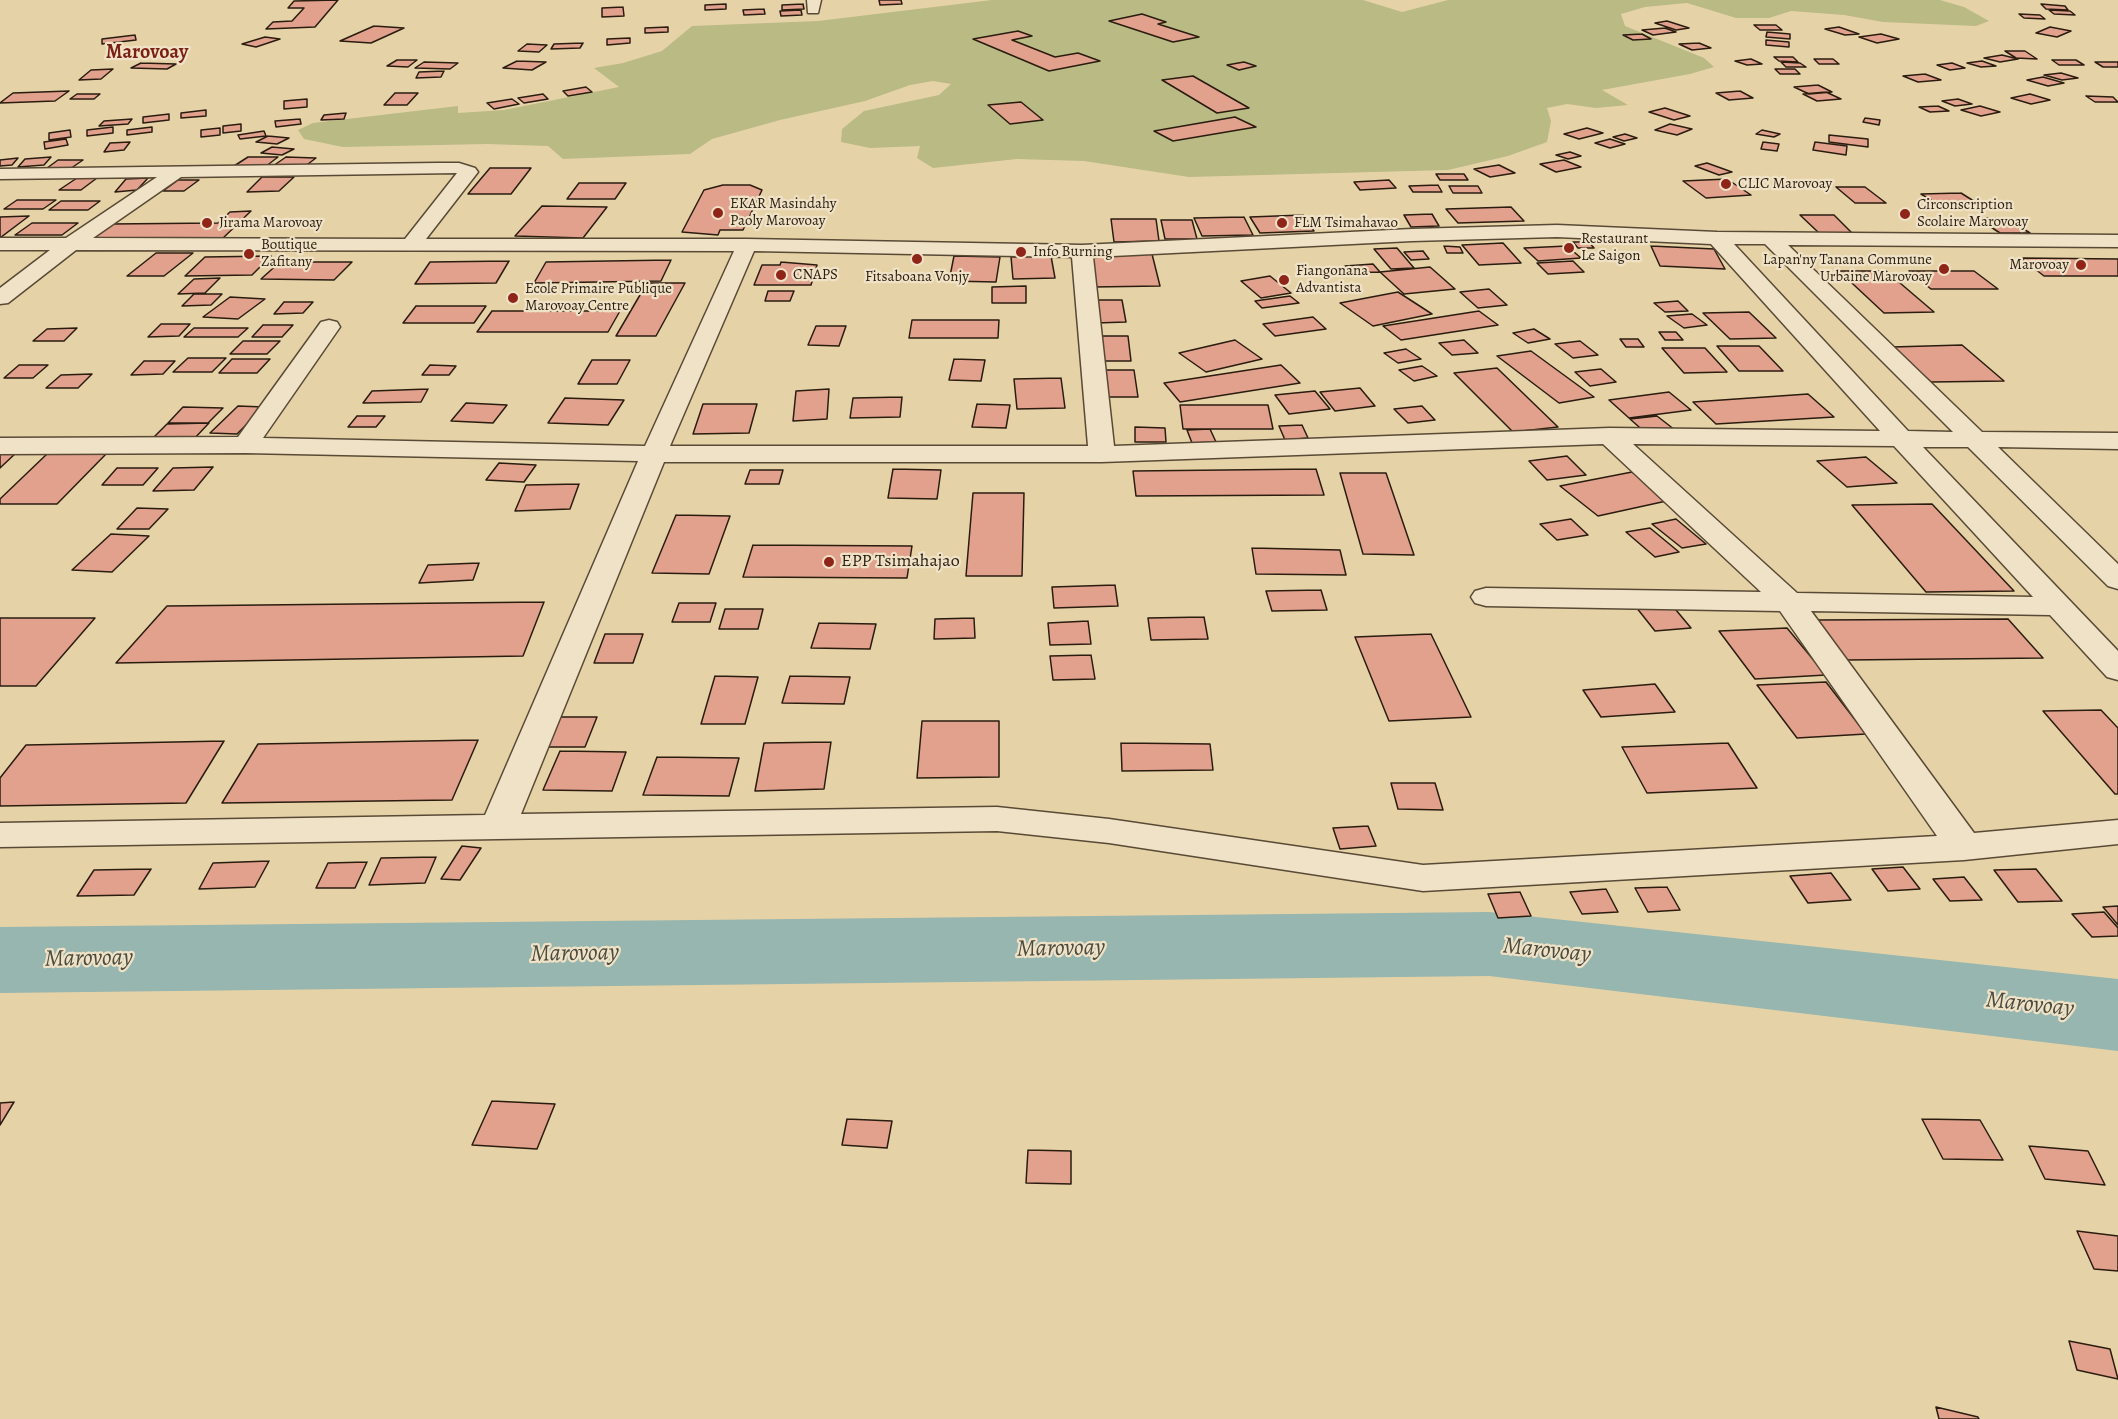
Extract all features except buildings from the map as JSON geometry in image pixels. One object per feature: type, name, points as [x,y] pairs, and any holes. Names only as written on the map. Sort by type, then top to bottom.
[{"type":"street","points":[[0,174],[437,168],[459,168],[469,172],[412,243]]},
{"type":"street","points":[[0,298],[71,244],[175,173]]},
{"type":"street","points":[[0,244],[412,243],[1082,250],[1557,231],[1771,239],[2118,241]]},
{"type":"street","points":[[1717,238],[1901,439],[2118,670]]},
{"type":"street","points":[[1771,239],[2118,580]]},
{"type":"street","points":[[498,827],[654,454],[747,245]]},
{"type":"street","points":[[1082,250],[1102,454]]},
{"type":"street","points":[[245,445],[329,327]]},
{"type":"street","points":[[1610,436],[1788,601],[1964,847]]},
{"type":"street","points":[[0,446],[245,445],[654,454],[1102,454],[1610,436],[2118,441]]},
{"type":"street","points":[[1486,597],[2059,606]]},
{"type":"street","points":[[0,836],[997,819],[1109,831],[1424,878],[1964,847],[2118,832]]},
{"type":"green space","points":[[992,0],[1363,0],[1402,12],[1448,0],[1940,0],[1964,7],[1989,21],[1976,26],[1883,22],[1844,15],[1791,11],[1769,18],[1736,18],[1687,3],[1645,7],[1621,14],[1625,26],[1704,58],[1714,67],[1690,74],[1602,90],[1628,105],[1596,108],[1567,104],[1547,108],[1551,121],[1547,142],[1508,156],[1448,170],[1189,177],[1084,161],[1017,159],[933,168],[917,158],[920,146],[870,148],[841,142],[842,129],[864,111],[939,95],[951,84],[933,81],[910,85],[865,101],[780,120],[712,139],[690,154],[563,159],[548,146],[487,144],[343,147],[304,139],[298,130],[313,123],[458,106],[458,113],[504,110],[619,87],[594,68],[623,63],[662,51],[692,26],[818,21]]},
{"type":"waterway","name":"Marovoay","points":[[0,960],[1489,944],[2118,1015]]},
{"type":"place","name":"CLIC Marovoay","points":[[1726,184]]},
{"type":"place","name":"EKAR Masindahy Paoly Marovoay","points":[[718,213]]},
{"type":"place","name":"Circonscription Scolaire Marovoay","points":[[1905,214]]},
{"type":"place","name":"Jirama Marovoay","points":[[207,223]]},
{"type":"place","name":"FLM Tsimahavao","points":[[1282,223]]},
{"type":"place","name":"Restaurant Le Saigon","points":[[1569,248]]},
{"type":"place","name":"Info Burning","points":[[1021,252]]},
{"type":"place","name":"Boutique Zafitany","points":[[249,254]]},
{"type":"place","name":"Fitsaboana Vonjy","points":[[917,259]]},
{"type":"place","name":"Marovoay","points":[[2081,265]]},
{"type":"place","name":"Lapan'ny Tanana Commune Urbaine Marovoay","points":[[1944,269]]},
{"type":"place","name":"CNAPS","points":[[781,275]]},
{"type":"place","name":"Fiangonana Advantista","points":[[1284,280]]},
{"type":"place","name":"Ecole Primaire Publique Marovoay Centre","points":[[513,298]]},
{"type":"place","name":"EPP Tsimahajao","points":[[829,562]]},
{"type":"district","name":"Marovoay","points":[[147,53]]}]
